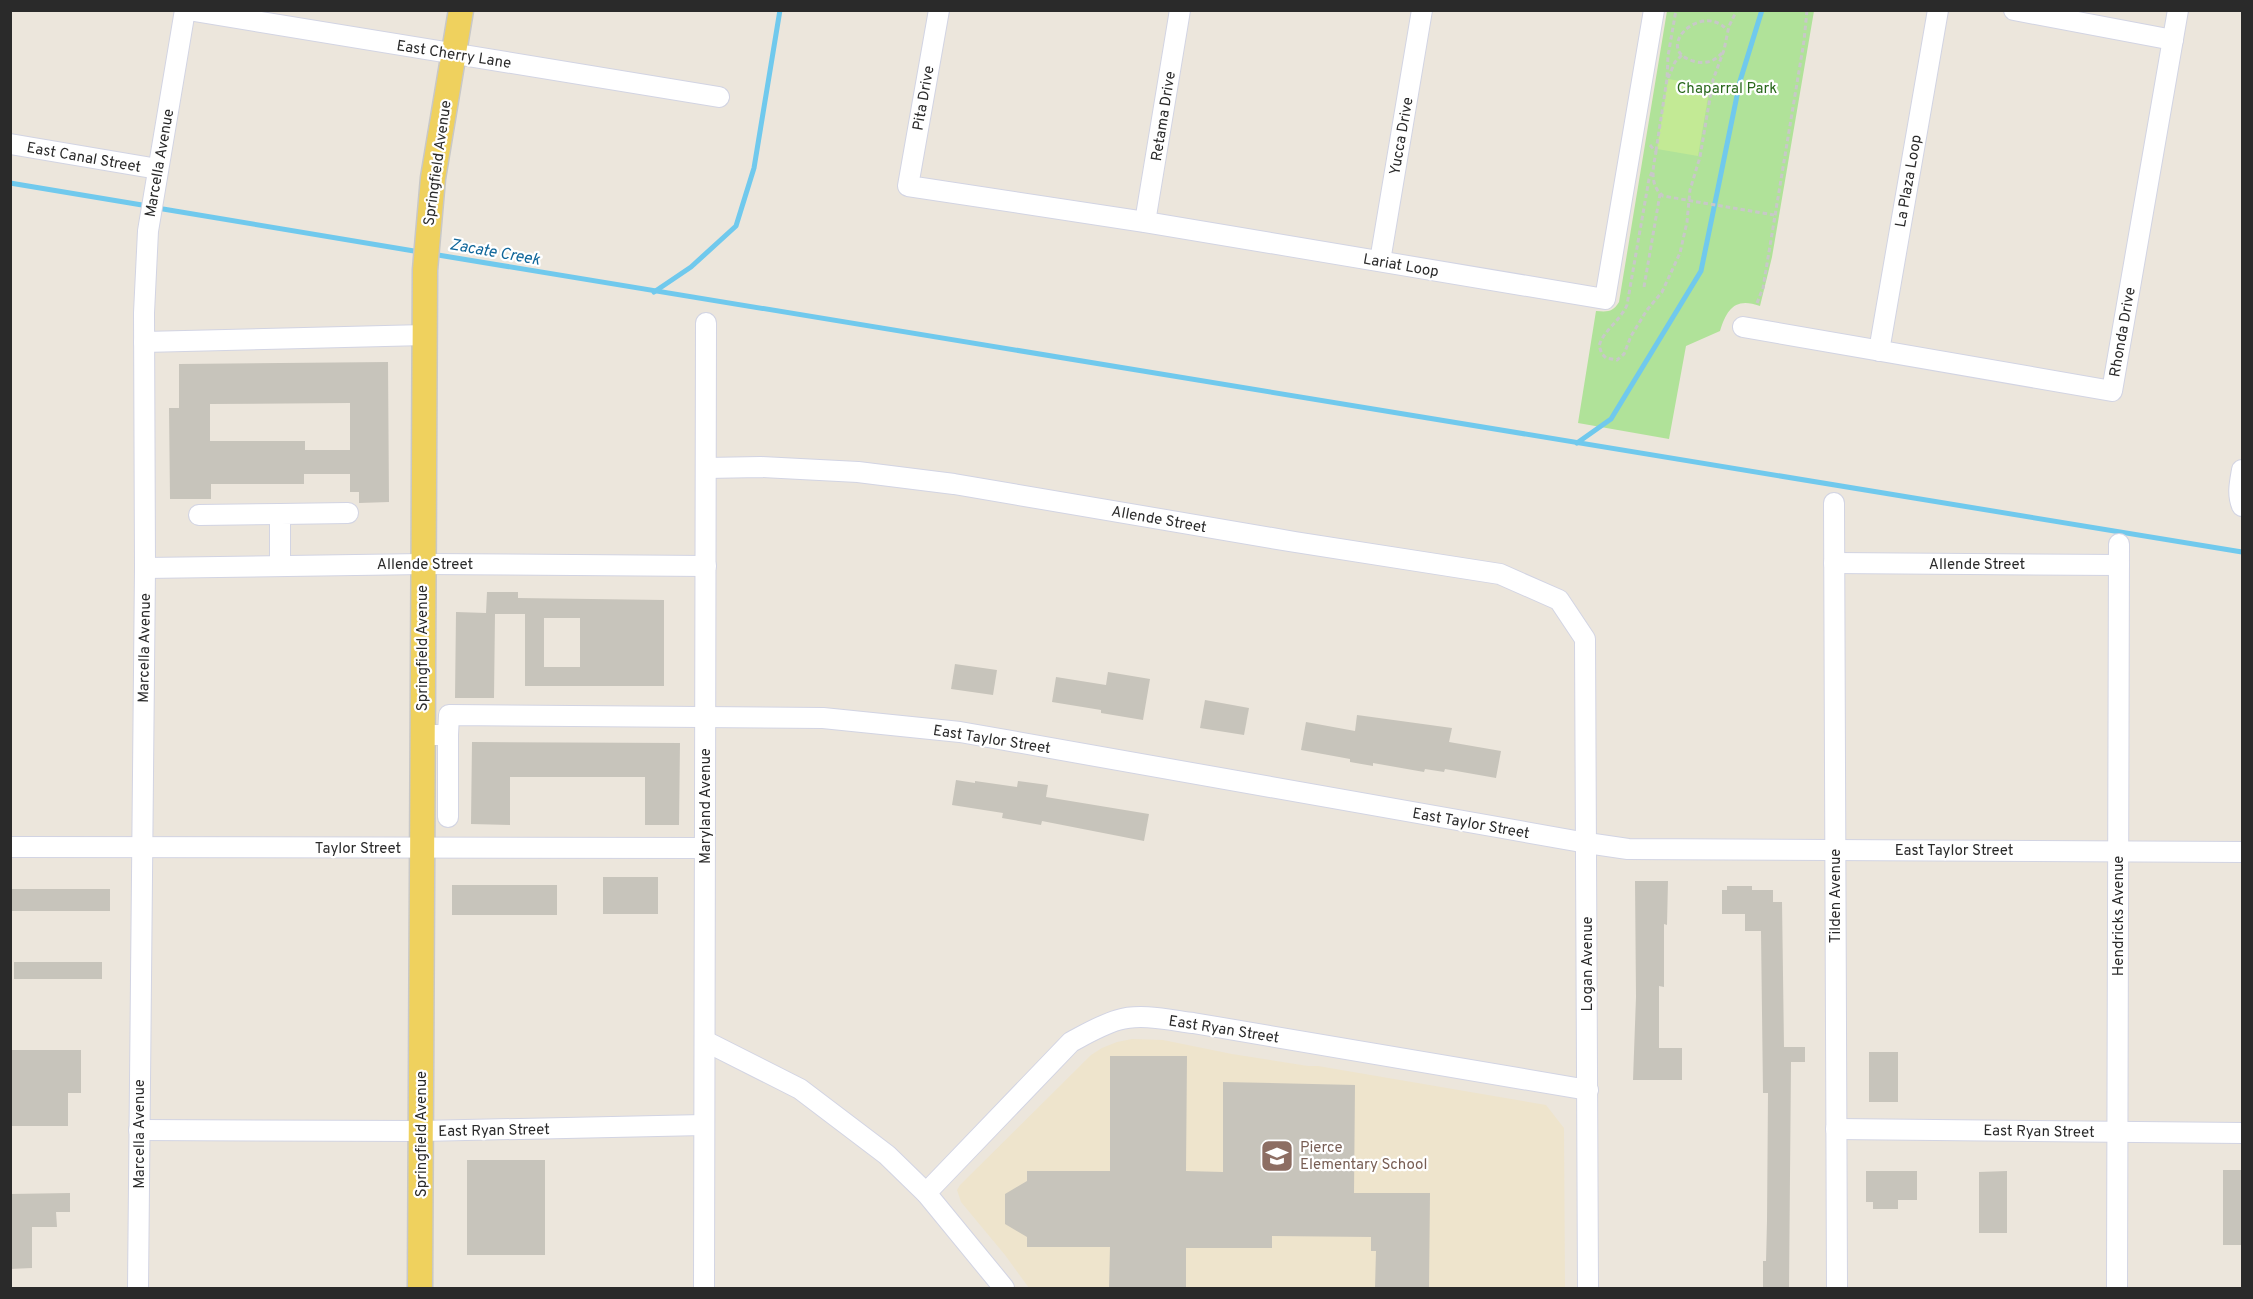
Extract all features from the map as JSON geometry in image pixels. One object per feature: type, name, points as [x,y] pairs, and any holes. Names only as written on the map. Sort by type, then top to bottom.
[{"type":"main road","name":"Springfield Avenue","points":[[420,1288],[421,849],[427,228],[461,10]]},
{"type":"street","name":"East Cherry Lane","points":[[187,10],[719,97]]},
{"type":"street","name":"Marcella Avenue","points":[[138,1288],[145,568],[144,342],[148,231],[187,10]]},
{"type":"street","name":"Pita Drive","points":[[908,186],[939,10]]},
{"type":"street","name":"Retama Drive","points":[[1145,222],[1180,10]]},
{"type":"street","name":"Yucca Drive","points":[[1380,261],[1422,10]]},
{"type":"street","name":"La Plaza Loop","points":[[1879,351],[1938,10]]},
{"type":"street","points":[[2014,10],[2173,40]]},
{"type":"street","name":"Rhonda Drive","points":[[1743,327],[2112,390],[2178,10]]},
{"type":"street","name":"Lariat Loop","points":[[908,186],[1145,222],[1605,299],[1660,16]]},
{"type":"street","name":"East Canal Street","points":[[10,144],[156,177]]},
{"type":"street","name":"Maryland Avenue","points":[[704,1288],[706,323]]},
{"type":"street","points":[[144,342],[425,335]]},
{"type":"street","name":"Allende Street","points":[[706,468],[761,467],[858,472],[954,484],[1500,574],[1559,600],[1585,639]]},
{"type":"street","points":[[2242,470],[2239,489],[2242,506]]},
{"type":"street","name":"Tilden Avenue","points":[[1833,503],[1837,1288]]},
{"type":"street","points":[[199,515],[348,513]]},
{"type":"street","points":[[280,514],[280,566]]},
{"type":"street","name":"Hendricks Avenue","points":[[2117,1288],[2119,544]]},
{"type":"street","name":"Allende Street","points":[[1834,563],[2119,565]]},
{"type":"street","name":"Allende Street","points":[[145,568],[423,564],[706,566]]},
{"type":"street","name":"Logan Avenue","points":[[1585,639],[1588,1288]]},
{"type":"street","name":"East Taylor Street","points":[[448,735],[449,716],[823,718],[960,732],[1629,849],[2242,852]]},
{"type":"street","points":[[422,735],[448,735],[448,817]]},
{"type":"street","name":"Taylor Street","points":[[10,847],[705,848]]},
{"type":"street","name":"East Ryan Street","points":[[926,1193],[1071,1042],[1097,1027],[1120,1018],[1152,1018],[1193,1023],[1588,1090]]},
{"type":"street","points":[[705,1041],[800,1089],[887,1155],[926,1193],[1004,1288]]},
{"type":"street","name":"East Ryan Street","points":[[139,1131],[421,1131],[704,1125]]},
{"type":"street","name":"East Ryan Street","points":[[1836,1129],[2242,1133]]},
{"type":"path","points":[[1676,10],[1656,152],[1649,179],[1627,305],[1621,317],[1600,342],[1599,350],[1606,358],[1617,360],[1621,358],[1635,329],[1662,292],[1680,253],[1713,80],[1724,50],[1727,32],[1737,10]]},
{"type":"path","points":[[1757,303],[1763,288],[1804,41],[1807,10]]},
{"type":"path","points":[[1712,15],[1719,19],[1727,32]]},
{"type":"path","points":[[1660,16],[1680,28],[1678,40],[1683,54],[1690,59],[1705,62],[1713,60],[1724,50]]},
{"type":"path","points":[[1667,79],[1671,75],[1675,62],[1683,54]]},
{"type":"path","points":[[1647,141],[1656,152]]},
{"type":"path","points":[[1652,172],[1654,186],[1660,194],[1667,198],[1775,215]]},
{"type":"path","points":[[1644,287],[1660,194]]},
{"type":"shaded area","name":"Pierce Elementary School","points":[[1132,1039],[1163,1040],[1232,1054],[1318,1066],[1546,1105],[1564,1128],[1565,1288],[1029,1288],[961,1202],[957,1190],[1091,1055],[1117,1042]]},
{"type":"green space","name":"Chaparral Park","points":[[1667,11],[1814,11],[1772,257],[1760,306],[1738,304],[1729,311],[1720,331],[1686,346],[1669,439],[1578,423],[1596,311],[1610,311],[1619,302]]},
{"type":"green space","points":[[1668,79],[1710,86],[1698,156],[1657,149]]},
{"type":"building","points":[[388,362],[389,502],[359,503],[359,492],[350,492],[350,474],[304,474],[304,484],[211,484],[211,499],[170,499],[169,408],[179,408],[179,364]],"holes":[[[350,403],[350,450],[305,450],[305,441],[210,441],[210,404]]]},
{"type":"building","points":[[487,592],[518,592],[518,598],[664,600],[664,686],[525,686],[525,614],[495,614],[494,698],[455,698],[456,612],[486,613]],"holes":[[[544,618],[580,618],[580,667],[544,667]]]},
{"type":"building","points":[[955,664],[997,670],[993,695],[951,689]]},
{"type":"building","points":[[1108,672],[1150,679],[1143,720],[1052,702],[1056,677],[1106,685]]},
{"type":"building","points":[[1205,700],[1249,708],[1244,735],[1200,728]]},
{"type":"building","points":[[1357,715],[1452,728],[1449,742],[1501,751],[1496,778],[1445,769],[1444,772],[1425,769],[1424,772],[1373,763],[1373,766],[1350,762],[1350,759],[1301,750],[1306,722],[1355,731]]},
{"type":"building","points":[[472,742],[680,743],[679,825],[645,825],[645,777],[510,777],[510,825],[471,824]]},
{"type":"building","points":[[956,780],[1017,787],[1018,781],[1048,785],[1046,797],[1149,814],[1144,841],[1042,821],[1041,825],[1002,818],[1003,813],[952,805]]},
{"type":"building","points":[[603,877],[658,877],[658,914],[603,914]]},
{"type":"building","points":[[1635,881],[1668,881],[1667,925],[1664,924],[1664,987],[1659,986],[1659,1048],[1682,1048],[1682,1080],[1633,1080],[1636,997]]},
{"type":"building","points":[[452,885],[557,885],[557,915],[452,915]]},
{"type":"building","points":[[1727,886],[1752,886],[1752,890],[1773,890],[1773,902],[1782,902],[1784,1047],[1805,1047],[1805,1062],[1791,1062],[1789,1288],[1763,1288],[1763,1261],[1766,1261],[1768,1093],[1763,1093],[1761,931],[1745,931],[1745,914],[1722,914],[1722,890],[1727,890]]},
{"type":"building","points":[[12,889],[110,889],[110,911],[12,911]]},
{"type":"building","points":[[14,962],[102,962],[102,979],[14,979]]},
{"type":"building","points":[[12,1050],[81,1050],[81,1093],[68,1093],[68,1126],[12,1126]]},
{"type":"building","points":[[1869,1052],[1898,1052],[1898,1102],[1869,1102]]},
{"type":"building","points":[[1110,1056],[1187,1056],[1186,1171],[1223,1172],[1223,1082],[1355,1085],[1354,1193],[1430,1193],[1429,1288],[1375,1288],[1376,1251],[1371,1251],[1371,1237],[1272,1236],[1272,1248],[1186,1248],[1186,1288],[1109,1288],[1110,1247],[1027,1247],[1027,1237],[1005,1224],[1005,1194],[1027,1181],[1027,1171],[1110,1171]]},
{"type":"building","points":[[467,1160],[545,1160],[545,1255],[467,1255]]},
{"type":"building","points":[[2223,1170],[2242,1170],[2242,1245],[2223,1245]]},
{"type":"building","points":[[1866,1171],[1917,1171],[1917,1200],[1898,1200],[1898,1209],[1873,1209],[1873,1202],[1866,1202]]},
{"type":"building","points":[[2007,1171],[2007,1233],[1979,1233],[1979,1172]]},
{"type":"building","points":[[70,1193],[70,1212],[56,1212],[57,1227],[32,1227],[32,1268],[10,1269],[10,1194]]},
{"type":"waterway","name":"Zacate Creek","points":[[654,292],[691,267],[736,226],[754,168],[780,10]]},
{"type":"waterway","points":[[1577,443],[1611,419],[1701,271],[1740,81],[1762,10]]},
{"type":"waterway","name":"Zacate Creek","points":[[10,183],[148,206]]},
{"type":"waterway","name":"Zacate Creek","points":[[157,208],[420,252]]},
{"type":"waterway","points":[[432,254],[2242,552]]},
{"type":"place","name":"Pierce Elementary School","points":[[1277,1156]]}]
